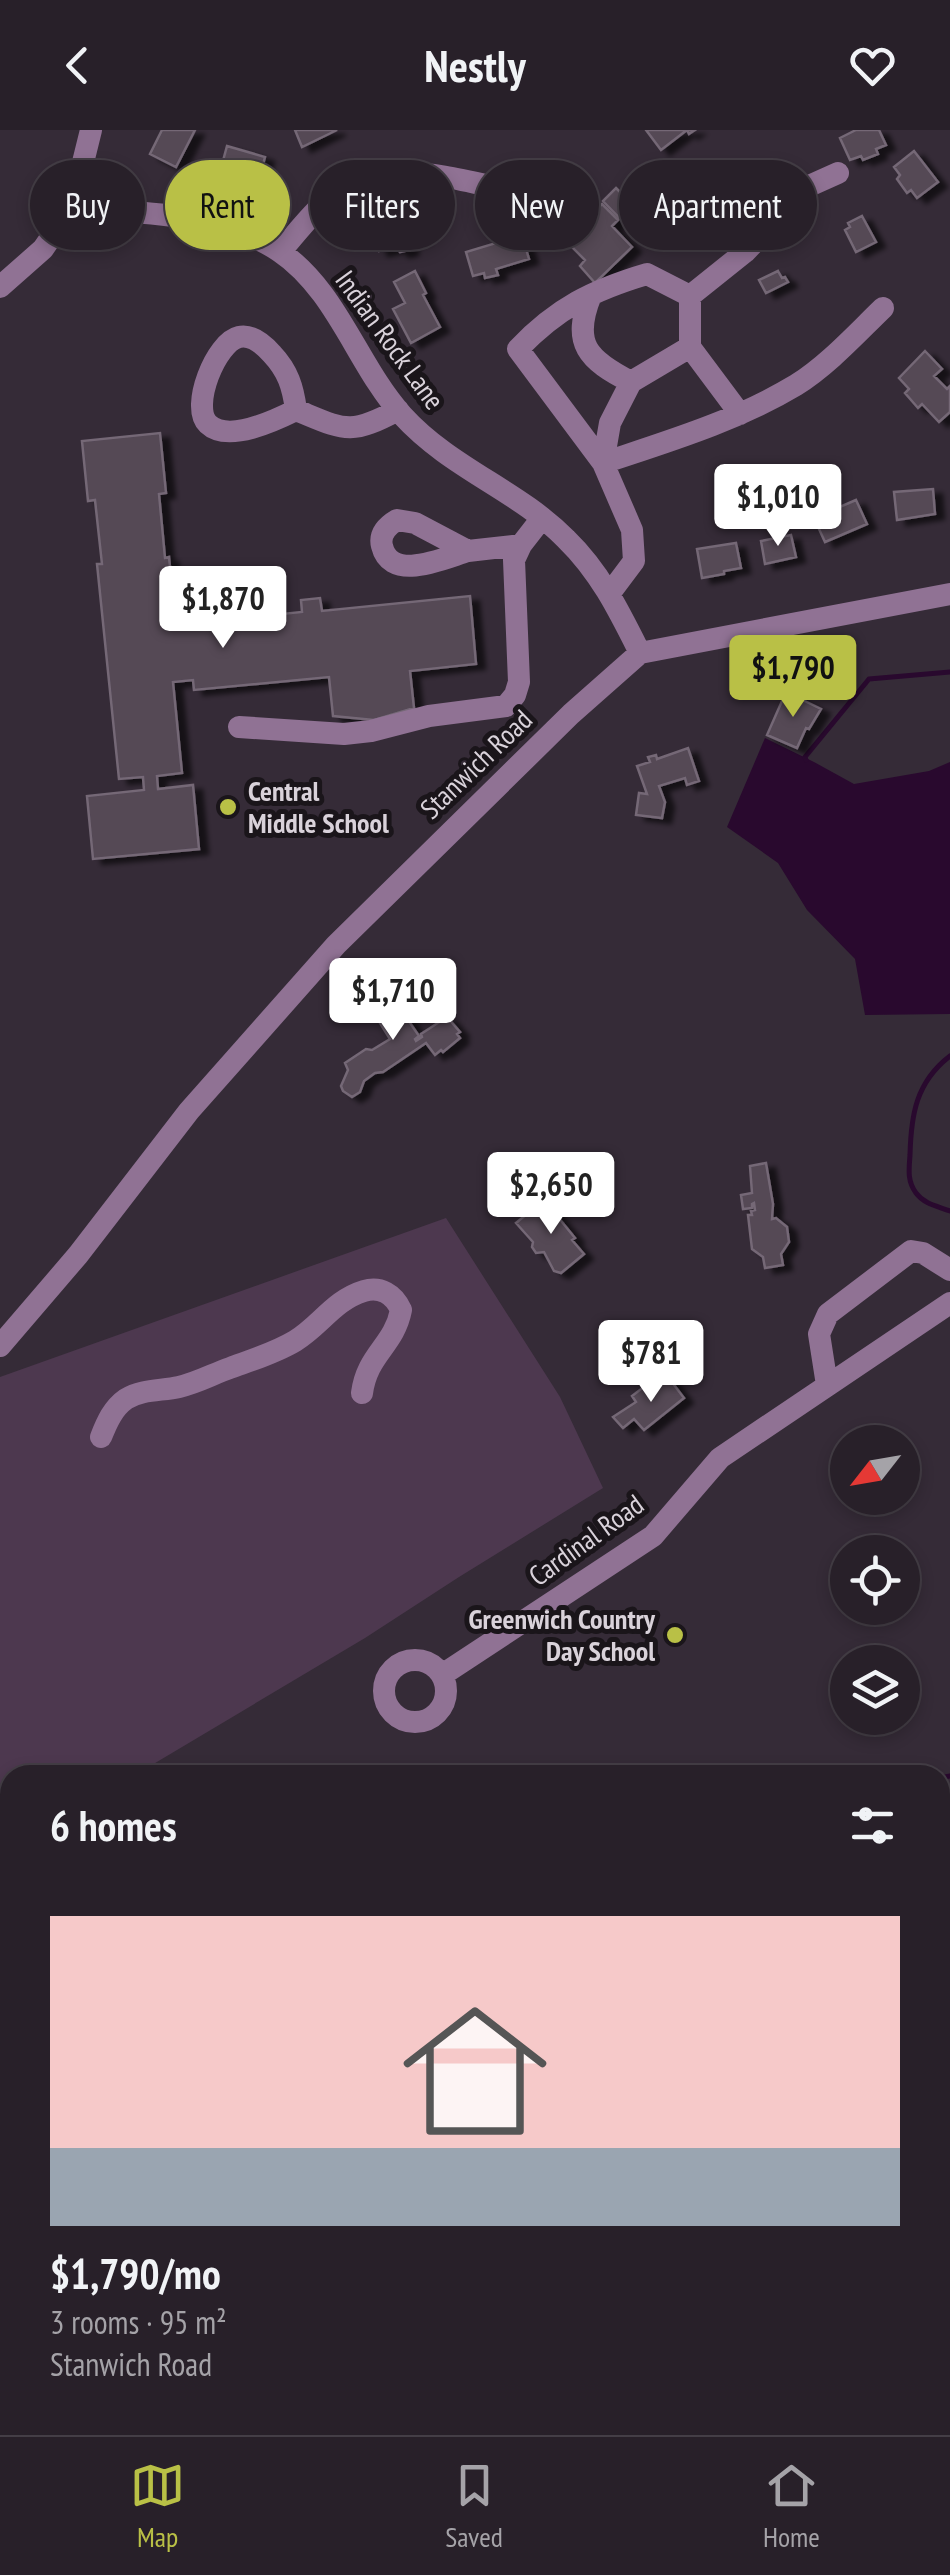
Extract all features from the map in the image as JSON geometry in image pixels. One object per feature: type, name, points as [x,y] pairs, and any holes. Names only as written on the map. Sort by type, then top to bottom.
[{"type":"street","points":[[84,160],[91,130]]},
{"type":"street","points":[[280,252],[323,204],[364,178],[397,171],[475,183]]},
{"type":"street","points":[[690,296],[745,252],[808,186],[838,174]]},
{"type":"street","name":"Indian Rock Lane","points":[[145,213],[196,218],[245,234],[280,252],[327,302],[362,360],[417,432],[565,537],[599,575],[640,654]]},
{"type":"street","points":[[0,286],[42,250]]},
{"type":"street","points":[[610,593],[634,561],[632,530],[602,463],[518,349],[543,323],[606,286],[647,274],[690,296]]},
{"type":"street","points":[[591,295],[582,316],[588,352],[604,368],[631,382]]},
{"type":"street","points":[[690,296],[690,347],[740,414]]},
{"type":"street","points":[[602,463],[740,414],[799,383],[883,308]]},
{"type":"street","points":[[296,410],[294,387],[286,369],[268,349],[252,338],[228,342],[212,365],[203,393],[202,414],[208,425],[224,432],[250,428],[296,410],[337,426],[359,428],[398,410]]},
{"type":"street","points":[[602,463],[610,423],[631,382],[690,347]]},
{"type":"street","points":[[240,727],[344,734],[428,716],[506,706],[519,682],[514,560],[520,545],[542,518]]},
{"type":"street","points":[[468,551],[520,545]]},
{"type":"street","points":[[640,654],[950,594]]},
{"type":"street","name":"Stanwich Road","points":[[0,1346],[67,1268],[189,1112],[336,945],[571,714],[640,654]]},
{"type":"street","points":[[827,1385],[819,1334],[828,1314],[910,1251],[924,1254],[950,1270]]},
{"type":"street","points":[[101,1437],[123,1400],[178,1388],[258,1358],[294,1342],[335,1306],[366,1290],[380,1290],[392,1295],[400,1310],[392,1337],[364,1376],[362,1393]]},
{"type":"street","name":"Cardinal Road","points":[[442,1675],[653,1536],[720,1458],[950,1303]]},
{"type":"shaded area","points":[[765,738],[854,784],[929,771],[950,762],[950,1014],[865,1015],[855,959],[807,910],[778,863],[727,827]]},
{"type":"shaded area","points":[[446,1218],[560,1397],[603,1488],[365,1638],[152,1765],[0,1765],[0,1377]]},
{"type":"building","points":[[162,130],[195,130],[180,160],[165,162],[150,154]]},
{"type":"building","points":[[295,130],[337,130],[302,147]]},
{"type":"building","points":[[646,130],[687,130],[661,150]]},
{"type":"building","points":[[856,130],[879,130],[886,145],[876,149],[878,154],[850,160],[840,138]]},
{"type":"building","points":[[227,146],[265,157],[264,160],[223,160]]},
{"type":"building","points":[[914,151],[938,182],[917,198],[911,190],[907,193],[894,167]]},
{"type":"building","points":[[616,188],[619,191],[619,217],[603,201]]},
{"type":"building","points":[[602,204],[618,220],[612,226],[619,233],[619,250],[629,250],[595,283],[580,266],[585,260],[575,250],[599,250]]},
{"type":"building","points":[[862,216],[876,242],[856,252],[845,230],[850,227],[848,223]]},
{"type":"building","points":[[526,250],[529,259],[496,269],[498,275],[485,278],[484,273],[473,276],[466,252]]},
{"type":"building","points":[[415,271],[440,327],[411,343],[393,309],[405,303],[394,282]]},
{"type":"building","points":[[778,271],[788,282],[766,293],[759,280]]},
{"type":"building","points":[[925,351],[942,369],[934,376],[947,389],[950,386],[950,412],[939,422],[922,404],[918,408],[899,378]]},
{"type":"building","points":[[160,433],[166,493],[159,494],[176,625],[302,612],[301,600],[320,598],[322,611],[470,596],[476,664],[410,671],[414,708],[374,720],[333,716],[329,677],[194,690],[193,680],[173,682],[182,773],[157,776],[158,789],[193,785],[199,849],[93,859],[87,796],[144,790],[143,777],[119,779],[97,564],[102,564],[95,500],[88,501],[82,441]]},
{"type":"building","points":[[933,489],[935,514],[897,520],[894,492]]},
{"type":"building","points":[[856,500],[867,524],[825,542],[814,518]]},
{"type":"building","points":[[791,535],[796,557],[765,564],[761,541]]},
{"type":"building","points":[[736,543],[741,568],[702,578],[697,549]]},
{"type":"building","points":[[786,692],[821,709],[797,748],[767,735]]},
{"type":"building","points":[[688,748],[699,781],[687,785],[685,778],[659,786],[665,802],[662,818],[636,815],[639,793],[647,794],[637,766],[650,762],[648,757],[656,755],[657,759]]},
{"type":"building","points":[[375,994],[385,1010],[397,1004],[419,1036],[416,1041],[447,1017],[460,1032],[460,1038],[435,1055],[426,1043],[364,1081],[360,1092],[352,1097],[341,1086],[348,1070],[345,1063],[390,1039],[370,1007],[357,1013],[352,1006]]},
{"type":"building","points":[[766,1163],[772,1219],[787,1227],[789,1242],[781,1254],[783,1265],[765,1268],[763,1257],[752,1249],[748,1215],[755,1210],[754,1203],[752,1208],[743,1209],[741,1195],[752,1193],[750,1166]]},
{"type":"building","points":[[544,1200],[584,1254],[561,1273],[554,1271],[544,1252],[536,1253],[533,1242],[516,1223]]},
{"type":"building","points":[[668,1377],[684,1398],[644,1430],[634,1419],[623,1428],[613,1417],[636,1402],[632,1396],[645,1386],[649,1392]]},
{"type":"waterway","points":[[806,760],[869,679],[950,672]]},
{"type":"waterway","points":[[950,1056],[930,1077],[918,1100],[909,1170],[919,1197],[950,1211]]},
{"type":"place","name":"Central Middle School","points":[[228,807]]},
{"type":"place","name":"Greenwich Country Day School","points":[[675,1635]]}]
